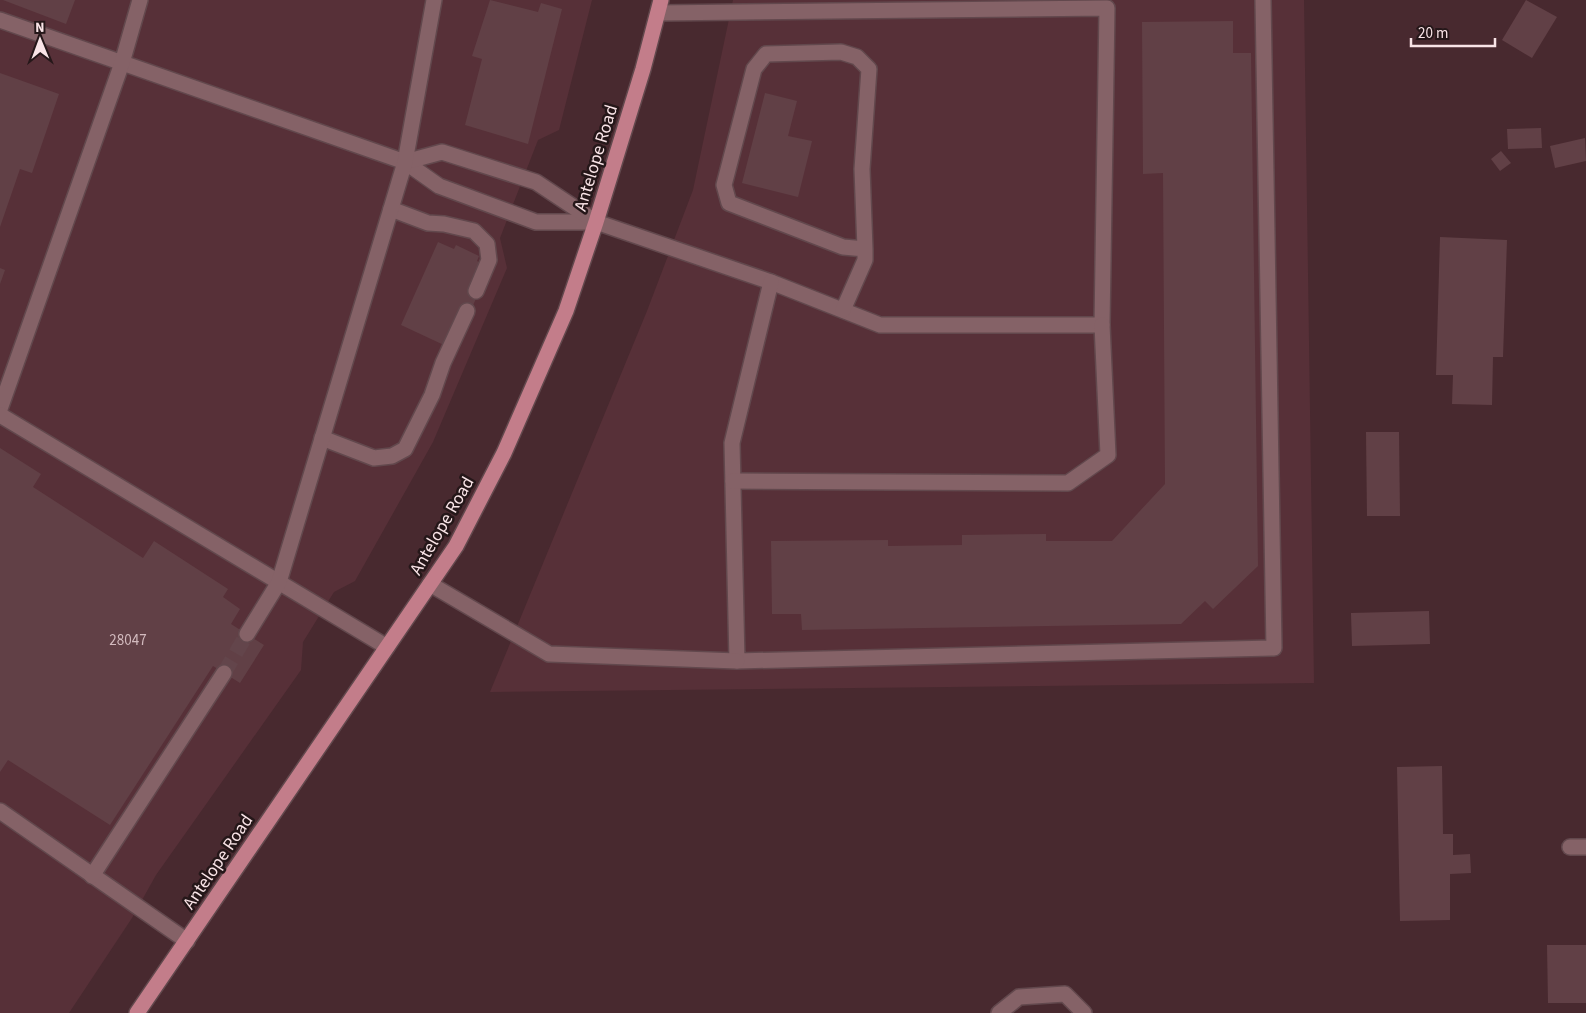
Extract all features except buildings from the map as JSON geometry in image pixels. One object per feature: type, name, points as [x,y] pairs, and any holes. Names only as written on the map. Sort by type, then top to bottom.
[{"type":"main road","name":"Antelope Road","points":[[137,1013],[456,546],[504,453],[566,311],[596,222],[643,69],[659,7]]},
{"type":"street","points":[[0,408],[122,63],[140,0]]},
{"type":"street","points":[[247,634],[279,582],[405,162],[434,0]]},
{"type":"street","points":[[430,584],[549,654],[738,661],[1274,648],[1263,0]]},
{"type":"street","points":[[659,7],[1113,4],[1102,325],[1108,455],[1068,483],[733,481]]},
{"type":"street","points":[[0,20],[405,162],[439,186],[536,222],[596,222]]},
{"type":"street","points":[[843,310],[865,260],[865,249],[862,169],[869,69],[857,57],[841,52],[766,54],[754,69],[724,185],[729,203],[843,246],[865,249]]},
{"type":"street","points":[[405,162],[442,152],[536,182],[596,222],[771,282],[880,324],[1102,325]]},
{"type":"street","points":[[391,209],[428,224],[444,224],[474,231],[487,244],[489,260],[476,291]]},
{"type":"street","points":[[738,661],[732,443],[771,282]]},
{"type":"street","points":[[322,438],[374,458],[392,456],[406,449],[432,395],[443,363],[467,311]]},
{"type":"street","points":[[0,415],[387,648]]},
{"type":"street","points":[[92,876],[224,673]]},
{"type":"street","points":[[0,811],[187,941]]},
{"type":"street","points":[[1570,847],[1586,847]]},
{"type":"street","points":[[999,1013],[1019,997],[1065,994],[1084,1013]]},
{"type":"shaded area","points":[[0,0],[592,0],[559,130],[538,140],[500,238],[507,268],[433,442],[355,581],[334,592],[303,642],[301,670],[156,875],[132,918],[69,1013],[0,1013]]},
{"type":"shaded area","points":[[733,0],[1304,0],[1314,683],[490,692],[647,311],[693,190]]},
{"type":"tunnel","points":[[224,673],[247,634]]}]
